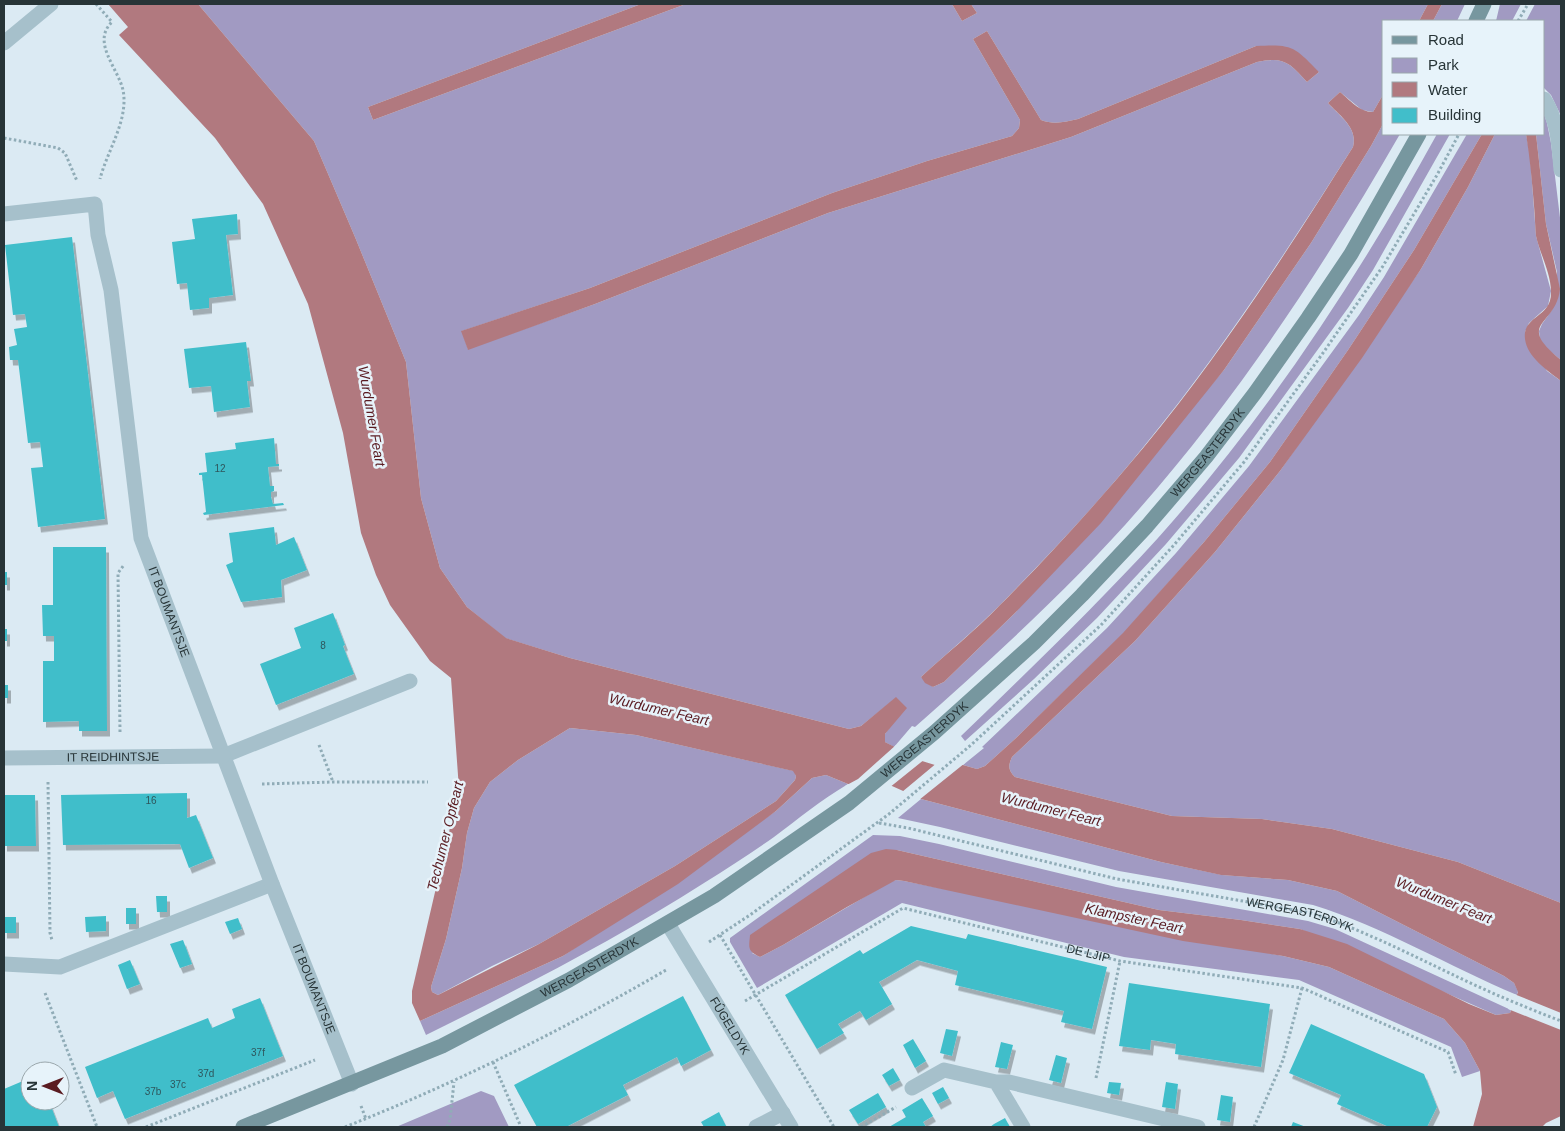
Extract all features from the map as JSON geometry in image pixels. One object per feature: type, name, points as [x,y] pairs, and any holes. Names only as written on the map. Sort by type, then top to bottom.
[{"type":"street","points":[[4,43],[51,4]]},
{"type":"street","points":[[1476,20],[1484,4]]},
{"type":"street","points":[[1545,101],[1554,118],[1559,141],[1561,170]]},
{"type":"street","name":"WERGEASTERDYK","points":[[243,1127],[442,1046],[569,980],[668,924],[714,896],[849,803],[934,732],[1034,643],[1082,595],[1147,526],[1206,457],[1255,393],[1340,270],[1419,135]]},
{"type":"street","points":[[4,214],[95,204]]},
{"type":"street","name":"IT BOUMANTSJE","points":[[95,204],[98,235],[111,290],[141,538],[222,756],[352,1084]]},
{"type":"street","points":[[222,756],[410,681]]},
{"type":"street","name":"IT REIDHINTSJE","points":[[4,758],[222,756]]},
{"type":"street","points":[[4,964],[60,967],[272,884]]},
{"type":"street","name":"FÛGELDYK","points":[[668,924],[791,1127]]},
{"type":"street","points":[[912,1088],[944,1070],[996,1082],[1009,1082],[1198,1127]]},
{"type":"street","points":[[996,1082],[1023,1127]]},
{"type":"street","points":[[756,1127],[783,1113]]},
{"type":"path","points":[[95,204],[102,170],[114,143],[123,104],[123,90],[104,47],[104,36],[112,22],[96,4]]},
{"type":"path","points":[[1519,20],[1528,4]]},
{"type":"path","points":[[4,138],[58,148],[65,153],[77,180],[95,204]]},
{"type":"path","points":[[120,758],[118,573],[141,538]]},
{"type":"path","points":[[311,721],[333,782]]},
{"type":"path","points":[[345,1127],[454,1081],[493,1062],[615,999],[688,957],[750,916],[889,814],[971,745]]},
{"type":"path","points":[[48,759],[50,933],[60,967]]},
{"type":"path","points":[[234,784],[428,782]]},
{"type":"path","name":"WERGEASTERDYK","points":[[878,822],[1117,879],[1311,913],[1338,921],[1412,954],[1496,995],[1561,1021]]},
{"type":"path","name":"DE LJIP","points":[[723,1015],[903,908],[1120,961],[1302,988],[1448,1052],[1456,1075]]},
{"type":"path","points":[[720,935],[834,1127]]},
{"type":"path","points":[[1090,1102],[1120,961]]},
{"type":"path","points":[[35,966],[97,1127]]},
{"type":"path","points":[[1254,1127],[1283,1060],[1302,988]]},
{"type":"path","points":[[146,1127],[339,1051]]},
{"type":"path","points":[[493,1062],[522,1127]]},
{"type":"path","points":[[447,1127],[450,1120],[454,1081]]},
{"type":"path","points":[[861,1127],[907,1100],[912,1088]]},
{"type":"green space","points":[[198,4],[641,4],[368,107],[373,120],[686,4],[952,4],[962,21],[977,13],[971,4],[1428,4],[1420,20],[1382,20],[1382,96],[1373,112],[1362,110],[1340,92],[1328,103],[1350,128],[1354,140],[1353,147],[1279,261],[1201,373],[1128,466],[1074,527],[1000,605],[921,677],[933,687],[944,682],[1015,613],[1224,370],[1311,243],[1382,126],[1382,135],[1399,135],[1311,280],[1246,374],[1177,465],[1087,566],[973,675],[915,727],[912,726],[894,747],[885,742],[885,734],[890,727],[896,698],[861,726],[849,729],[570,658],[505,638],[467,607],[440,568],[421,498],[406,362],[314,141]],"holes":[[[987,31],[1041,120],[1055,123],[1078,119],[1256,46],[1319,72],[1307,82],[1296,70],[1286,63],[1274,60],[1257,62],[1071,137],[828,213],[595,304],[468,349],[462,331],[590,288],[832,193],[927,161],[1012,136],[1019,128],[1020,120],[973,39]]]},
{"type":"green space","points":[[1442,4],[1465,4],[1457,20],[1434,20]]},
{"type":"green space","points":[[1500,4],[1521,4],[1513,20],[1496,20]]},
{"type":"green space","points":[[1535,4],[1561,4],[1561,116],[1551,95],[1545,89],[1545,20],[1527,20]]},
{"type":"green space","points":[[1545,117],[1551,143],[1561,226],[1561,360],[1540,341],[1539,331],[1552,310],[1557,272],[1546,224],[1536,135],[1545,135]]},
{"type":"green space","points":[[1436,135],[1449,135],[1373,270],[1348,308],[1239,458],[1166,544],[1097,618],[1034,679],[965,741],[961,736],[1134,564],[1237,443],[1274,394],[1343,293],[1407,188]]},
{"type":"green space","points":[[1466,135],[1481,135],[1414,250],[1348,350],[1270,462],[1204,542],[1124,633],[985,766],[977,769],[963,765],[984,748],[982,747],[1107,628],[1176,553],[1249,466],[1359,315],[1384,277]]},
{"type":"green space","points":[[1494,135],[1526,135],[1530,155],[1536,236],[1551,291],[1548,306],[1529,323],[1525,332],[1547,371],[1561,381],[1561,903],[1458,862],[1332,829],[1262,819],[1172,816],[1015,777],[1009,768],[1012,757],[1135,641],[1215,552],[1280,471],[1421,269],[1468,187]]},
{"type":"green space","points":[[570,728],[636,735],[794,771],[796,776],[795,780],[776,801],[675,866],[539,944],[492,966],[438,995],[432,992],[431,987],[446,939],[462,868],[467,833],[474,808],[490,782],[518,760]]},
{"type":"green space","points":[[826,775],[848,784],[731,866],[602,944],[426,1035],[420,1021],[563,956],[776,811],[812,778]]},
{"type":"green space","points":[[921,799],[1161,862],[1222,875],[1288,880],[1337,891],[1504,976],[1514,983],[1518,991],[1517,995],[1391,935],[1313,905],[1119,871],[898,818]]},
{"type":"green space","points":[[873,835],[900,836],[1116,887],[1308,921],[1335,929],[1511,1010],[1510,1013],[1496,1015],[1300,929],[1159,910],[897,850],[752,953],[760,957],[890,882],[896,880],[904,881],[1283,956],[1329,967],[1444,1019],[1465,1043],[1480,1071],[1462,1077],[1451,1047],[1299,980],[1124,957],[902,903],[757,988],[730,942],[730,938]]},
{"type":"green space","points":[[481,1091],[494,1096],[509,1127],[396,1127]]},
{"type":"water","points":[[108,4],[198,4],[314,141],[406,362],[421,498],[440,568],[467,607],[506,638],[570,658],[849,729],[861,726],[896,697],[907,708],[885,734],[885,742],[922,761],[935,765],[963,765],[977,769],[985,766],[1016,738],[1123,633],[1204,542],[1270,462],[1348,350],[1414,250],[1481,135],[1494,135],[1468,187],[1421,269],[1362,358],[1280,471],[1215,552],[1135,641],[1012,757],[1009,768],[1015,777],[1172,816],[1262,819],[1332,829],[1458,862],[1561,903],[1561,1116],[1542,1127],[1473,1127],[1482,1094],[1480,1071],[1465,1043],[1444,1019],[1329,967],[1283,956],[1183,941],[896,880],[760,957],[750,949],[750,935],[871,853],[886,849],[1159,910],[1300,929],[1347,944],[1469,1004],[1496,1015],[1510,1013],[1518,992],[1514,983],[1504,976],[1337,891],[1288,880],[1221,875],[1161,862],[921,799],[892,786],[848,784],[826,775],[812,778],[776,811],[678,884],[563,956],[420,1021],[412,1003],[412,991],[459,789],[451,678],[430,661],[390,605],[376,575],[361,533],[343,433],[308,304],[263,204],[215,138],[119,35],[128,27]],"holes":[[[570,728],[636,735],[793,771],[796,776],[795,780],[776,801],[675,866],[539,944],[438,995],[432,992],[431,987],[446,939],[462,868],[467,833],[474,808],[490,782],[518,760]]]},
{"type":"water","points":[[641,4],[686,4],[373,120],[368,107]]},
{"type":"water","points":[[952,4],[971,4],[977,13],[962,21]]},
{"type":"water","points":[[1428,4],[1442,4],[1434,20],[1420,20]]},
{"type":"water","points":[[987,31],[1041,120],[1055,123],[1078,119],[1256,46],[1285,46],[1298,52],[1319,72],[1307,82],[1296,70],[1286,63],[1274,60],[1257,62],[1071,137],[828,213],[595,304],[468,350],[461,331],[590,288],[832,193],[927,161],[1012,136],[1019,128],[1020,120],[973,39]]},
{"type":"water","points":[[1340,92],[1359,108],[1373,112],[1382,96],[1382,126],[1311,243],[1224,370],[1101,523],[1015,613],[944,682],[933,687],[925,683],[921,677],[971,633],[1018,587],[1109,488],[1173,411],[1227,338],[1279,262],[1353,147],[1354,140],[1350,128],[1328,103]]},
{"type":"water","points":[[1526,135],[1536,135],[1546,224],[1560,289],[1552,311],[1541,324],[1539,331],[1540,338],[1547,348],[1561,360],[1561,381],[1534,358],[1525,339],[1525,331],[1528,325],[1547,307],[1551,292],[1551,285],[1536,236]]},
{"type":"pier","points":[[896,745],[925,759],[889,788],[845,786],[858,779]]},
{"type":"pier","points":[[938,762],[965,763],[919,800],[902,792]]},
{"type":"pier","points":[[1514,994],[1561,1013],[1561,1030],[1508,1009]]},
{"type":"building","points":[[237,214],[238,234],[226,235],[233,295],[209,298],[209,308],[190,310],[187,283],[177,284],[172,242],[195,239],[192,219]]},
{"type":"building","points":[[72,237],[105,519],[38,527],[31,468],[43,467],[40,442],[28,443],[18,360],[10,360],[9,347],[17,345],[14,329],[27,327],[25,314],[13,315],[5,245]]},
{"type":"building","points":[[246,342],[251,381],[247,381],[250,407],[214,412],[211,386],[189,388],[184,349]]},
{"type":"building","points":[[274,438],[276,464],[279,464],[279,466],[268,467],[270,486],[274,486],[271,497],[273,504],[283,503],[284,505],[204,515],[203,513],[206,512],[202,475],[199,475],[199,473],[207,472],[205,453],[236,449],[235,443]]},
{"type":"building","points":[[274,527],[276,545],[294,537],[307,570],[281,580],[282,597],[241,602],[226,565],[233,562],[229,533]]},
{"type":"building","points":[[53,547],[106,547],[107,731],[79,731],[79,721],[43,722],[43,661],[54,661],[54,636],[43,636],[42,605],[53,605]]},
{"type":"building","points":[[4,572],[7,572],[7,585],[4,585]]},
{"type":"building","points":[[333,613],[354,674],[276,705],[260,664],[301,648],[294,628]]},
{"type":"building","points":[[4,629],[7,629],[7,641],[4,641]]},
{"type":"building","points":[[4,685],[8,685],[8,698],[4,698]]},
{"type":"building","points":[[187,793],[187,818],[196,815],[213,858],[189,868],[180,844],[63,845],[61,795]]},
{"type":"building","points":[[4,795],[35,795],[36,846],[4,846]]},
{"type":"building","points":[[156,896],[167,896],[167,912],[157,912]]},
{"type":"building","points":[[126,908],[136,908],[136,924],[126,924]]},
{"type":"building","points":[[106,916],[106,931],[86,932],[85,917]]},
{"type":"building","points":[[4,917],[16,917],[16,933],[4,933]]},
{"type":"building","points":[[238,918],[242,929],[230,934],[225,922]]},
{"type":"building","points":[[911,926],[966,939],[968,934],[1107,967],[1092,1029],[1061,1022],[1064,1011],[955,985],[958,971],[917,960],[879,982],[892,1004],[866,1020],[860,1011],[838,1024],[844,1033],[817,1049],[785,995],[860,950],[863,954]]},
{"type":"building","points":[[183,940],[192,964],[180,968],[170,944]]},
{"type":"building","points":[[130,960],[140,984],[127,989],[118,965]]},
{"type":"building","points":[[1129,983],[1270,1004],[1261,1067],[1175,1054],[1176,1044],[1151,1040],[1150,1050],[1119,1046]]},
{"type":"building","points":[[683,996],[711,1050],[681,1066],[677,1057],[623,1085],[628,1095],[566,1127],[537,1127],[514,1085]]},
{"type":"building","points":[[260,998],[283,1056],[125,1119],[113,1091],[97,1098],[85,1067],[208,1018],[212,1028],[235,1018],[232,1009]]},
{"type":"building","points":[[1311,1024],[1424,1074],[1437,1107],[1427,1127],[1389,1127],[1337,1104],[1341,1095],[1289,1073]]},
{"type":"building","points":[[946,1029],[958,1031],[952,1056],[940,1053]]},
{"type":"building","points":[[913,1039],[926,1061],[915,1068],[903,1045]]},
{"type":"building","points":[[1001,1042],[1013,1045],[1007,1069],[995,1067]]},
{"type":"building","points":[[1056,1055],[1067,1058],[1061,1083],[1049,1080]]},
{"type":"building","points":[[893,1068],[900,1080],[889,1086],[882,1075]]},
{"type":"building","points":[[20,1082],[20,1111],[53,1111],[59,1127],[4,1127],[4,1089]]},
{"type":"building","points":[[1109,1082],[1121,1083],[1119,1095],[1107,1093]]},
{"type":"building","points":[[1166,1082],[1178,1084],[1175,1109],[1162,1107]]},
{"type":"building","points":[[943,1087],[949,1098],[938,1104],[932,1093]]},
{"type":"building","points":[[878,1093],[886,1107],[858,1124],[849,1110]]},
{"type":"building","points":[[1221,1095],[1233,1097],[1230,1122],[1217,1120]]},
{"type":"building","points":[[922,1098],[933,1116],[923,1122],[926,1127],[889,1127],[906,1117],[902,1110]]},
{"type":"building","points":[[719,1112],[726,1126],[704,1127],[701,1122]]},
{"type":"building","points":[[1005,1118],[1010,1127],[990,1127],[994,1124]]},
{"type":"building","points":[[1293,1122],[1306,1127],[1291,1127]]},
{"type":"water label","name":"Wurdumer Feart","points":[[372,416]]},
{"type":"water label","name":"Wurdumer Feart","points":[[659,709]]},
{"type":"water label","name":"Wurdumer Feart","points":[[1051,809]]},
{"type":"water label","name":"Techumer Opfeart","points":[[445,836]]},
{"type":"water label","name":"Wurdumer Feart","points":[[1444,900]]},
{"type":"water label","name":"Klampster Feart","points":[[1134,918]]}]
